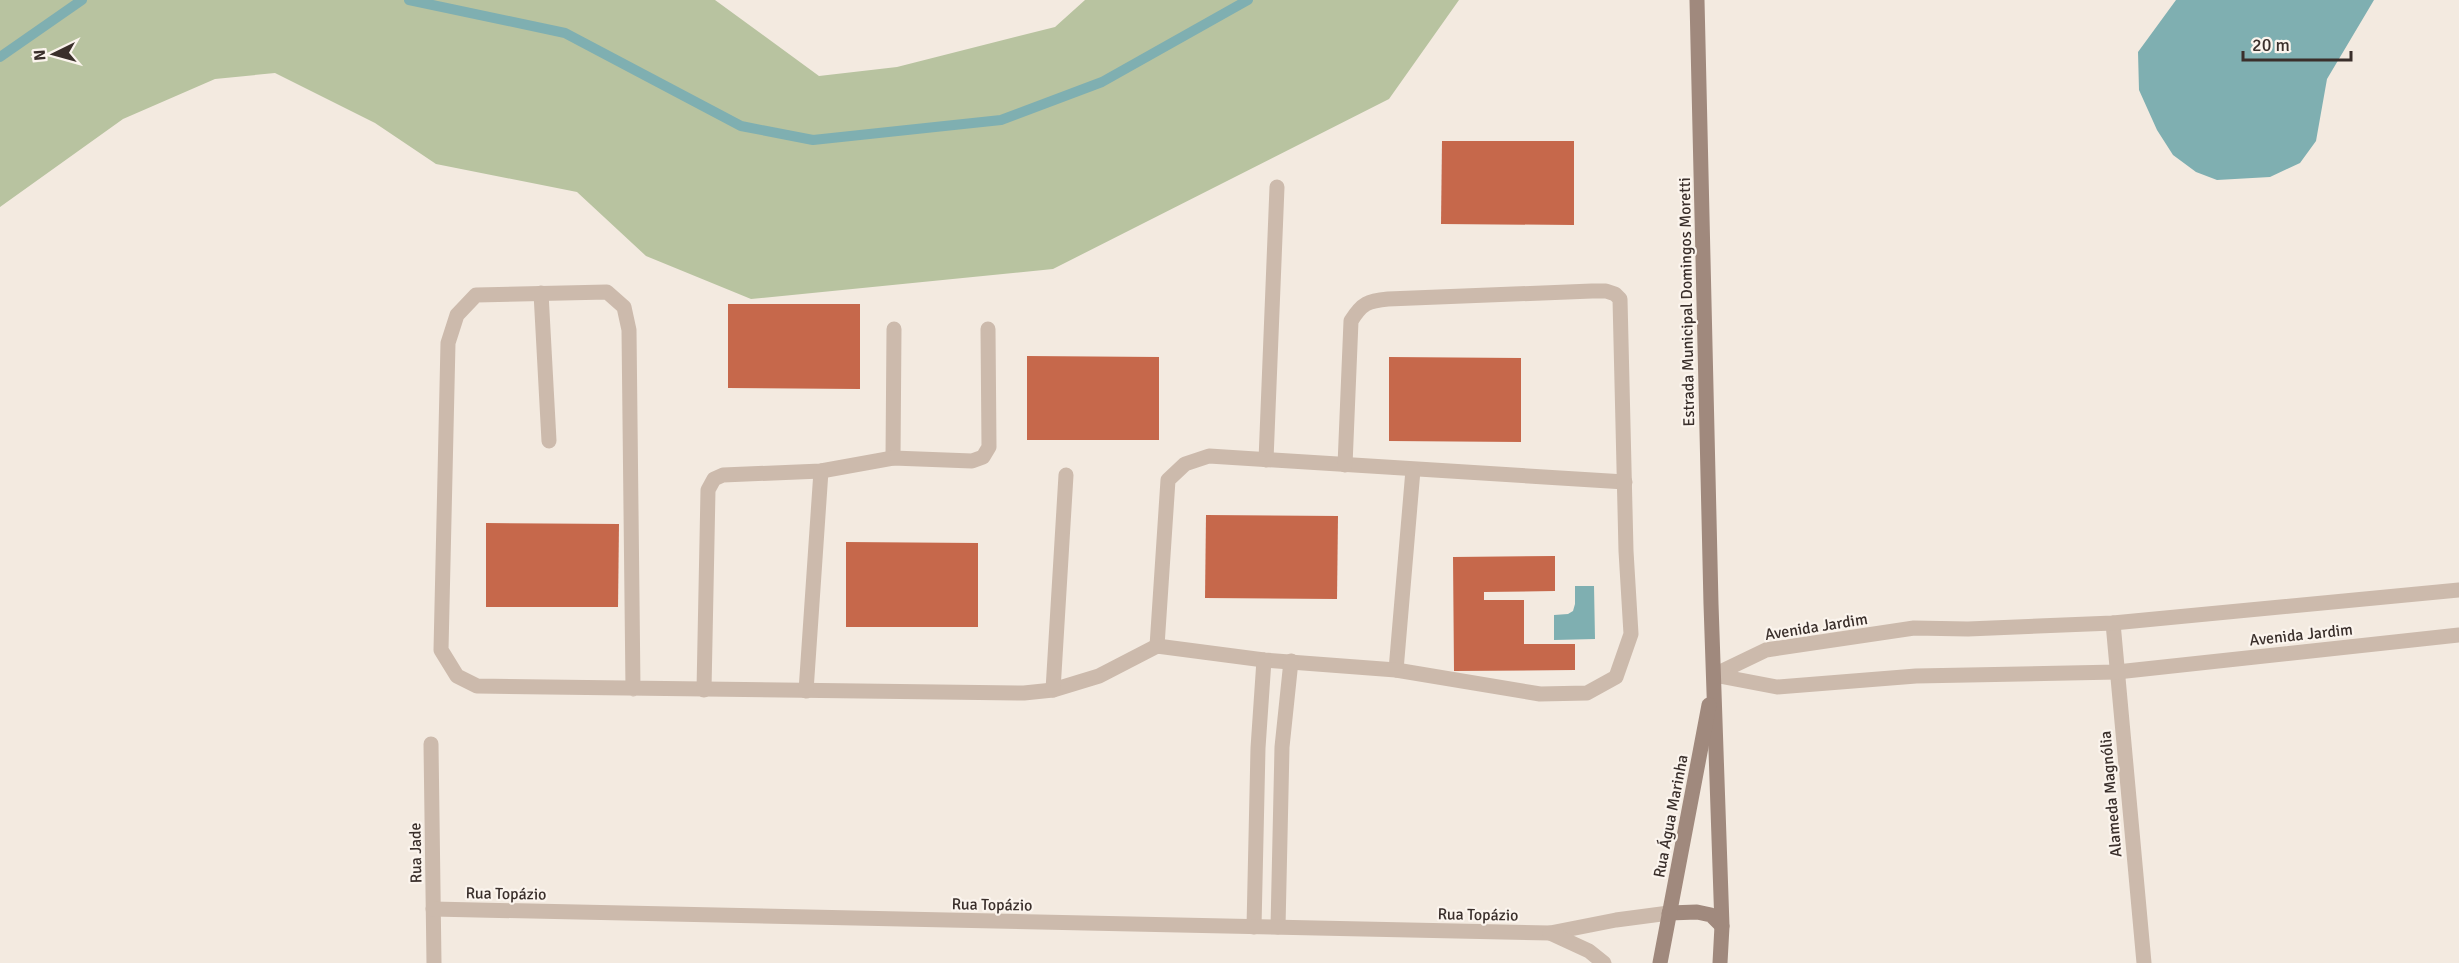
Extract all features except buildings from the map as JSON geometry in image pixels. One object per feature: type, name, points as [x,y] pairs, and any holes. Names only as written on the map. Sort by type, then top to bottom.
[{"type":"street","name":"Estrada Municipal Domingos Moretti","points":[[1697,0],[1714,675]]},
{"type":"street","points":[[1266,460],[1277,187]]},
{"type":"street","points":[[633,689],[629,330],[624,307],[607,292],[476,295],[457,315],[448,343],[441,650],[457,676],[477,686],[633,689],[704,690],[1024,693],[1053,690],[1100,676],[1157,646],[1264,660],[1396,670],[1540,694],[1587,693],[1616,677],[1631,634],[1620,299],[1615,294],[1606,291],[1388,299],[1373,300],[1359,308],[1352,321],[1345,465]]},
{"type":"street","points":[[541,293],[549,441]]},
{"type":"street","points":[[893,458],[894,329]]},
{"type":"street","points":[[704,690],[708,490],[714,479],[723,475],[821,471],[893,458],[972,461],[983,457],[989,447],[988,329]]},
{"type":"street","points":[[1157,646],[1168,480],[1185,464],[1209,456],[1625,482]]},
{"type":"street","points":[[1396,670],[1413,470]]},
{"type":"street","points":[[806,691],[821,471]]},
{"type":"street","points":[[1053,690],[1066,475]]},
{"type":"street","name":"Avenida Jardim","points":[[1714,675],[1766,650],[1914,628],[1968,629],[2113,623],[2459,590]]},
{"type":"street","name":"Alameda Magnólia","points":[[2113,623],[2144,963]]},
{"type":"street","name":"Avenida Jardim","points":[[1714,675],[1777,687],[1916,676],[2117,672],[2459,635]]},
{"type":"street","points":[[1254,927],[1258,748],[1264,660]]},
{"type":"street","points":[[1278,927],[1282,747],[1291,661]]},
{"type":"street","points":[[1714,675],[1722,926],[1720,963]]},
{"type":"street","name":"Rua Água Marinha","points":[[1660,963],[1714,675]]},
{"type":"street","name":"Rua Jade","points":[[431,744],[434,963]]},
{"type":"street","name":"Rua Topázio","points":[[433,909],[1550,933]]},
{"type":"street","points":[[1550,933],[1616,920],[1669,913],[1697,912],[1711,915],[1722,926]]},
{"type":"street","points":[[1550,933],[1589,951],[1604,963]]},
{"type":"green space","points":[[0,0],[715,0],[819,76],[897,67],[1055,27],[1085,0],[1459,0],[1389,99],[1053,269],[751,299],[646,256],[577,192],[436,164],[375,123],[275,73],[215,79],[123,119],[0,207]]},
{"type":"water","points":[[2176,0],[2374,0],[2327,79],[2316,141],[2300,163],[2270,177],[2217,180],[2196,172],[2173,155],[2157,130],[2139,90],[2138,52]]},
{"type":"water","points":[[1575,586],[1594,586],[1595,639],[1554,640],[1554,615],[1568,614],[1573,611]]},
{"type":"waterway","points":[[0,57],[82,0]]},
{"type":"waterway","points":[[409,0],[565,33],[741,126],[813,140],[1001,120],[1102,82],[1248,0]]}]
